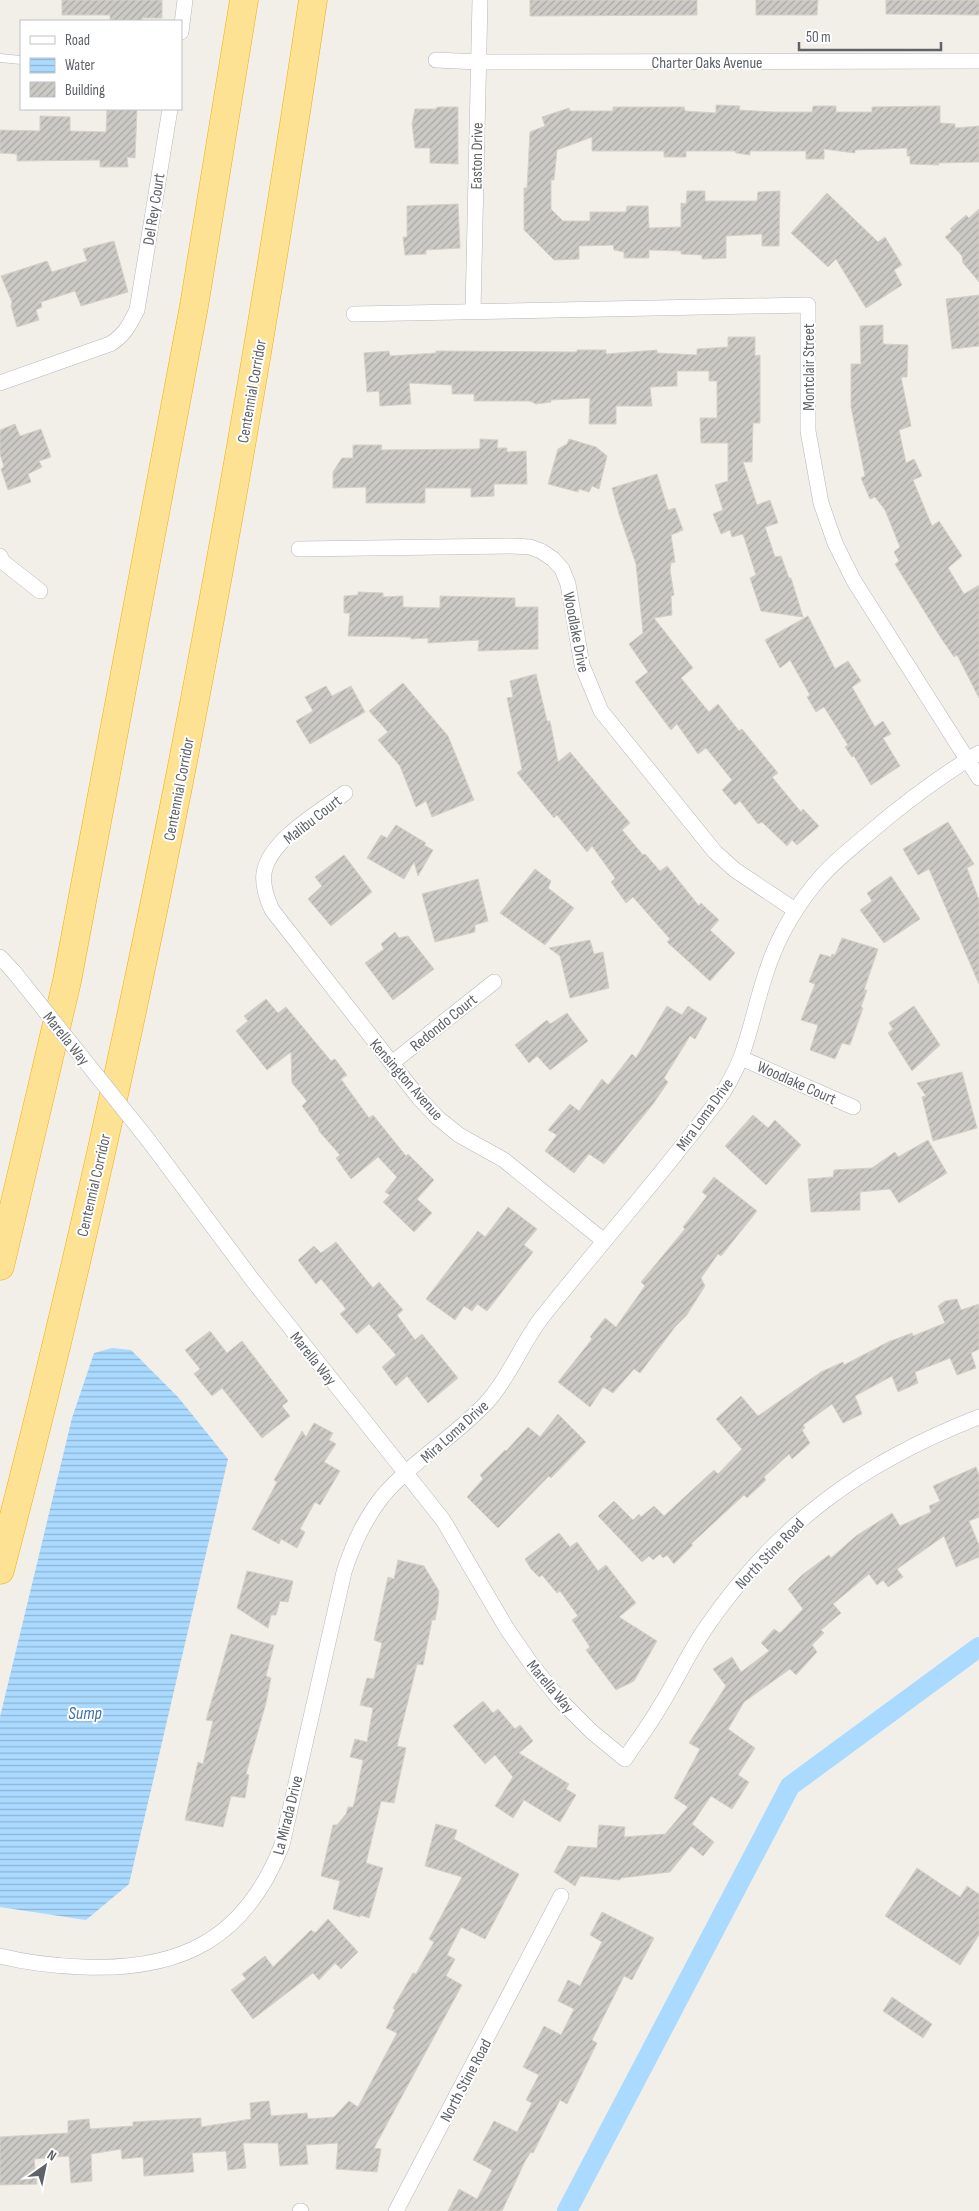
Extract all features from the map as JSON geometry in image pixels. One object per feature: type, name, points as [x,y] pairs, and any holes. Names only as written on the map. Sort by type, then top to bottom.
[{"type":"highway","points":[[0,1266],[67,981],[194,306],[244,0]]},
{"type":"highway","name":"Centennial Corridor","points":[[0,1570],[78,1252],[165,852],[236,476],[269,285],[313,0]]},
{"type":"street","points":[[182,24],[185,0]]},
{"type":"street","name":"Easton Drive","points":[[473,312],[480,0]]},
{"type":"street","name":"Charter Oaks Avenue","points":[[436,60],[478,62],[979,61]]},
{"type":"street","name":"Del Rey Court","points":[[0,383],[110,344],[122,336],[137,310],[170,110]]},
{"type":"street","name":"Montclair Street","points":[[354,314],[808,305],[808,431],[815,476],[829,527],[854,581],[973,756],[979,778]]},
{"type":"street","name":"Woodlake Drive","points":[[299,549],[512,546],[530,547],[553,559],[562,569],[568,584],[582,665],[591,692],[605,717],[715,852],[735,870],[796,910]]},
{"type":"street","points":[[0,556],[3,562],[40,591]]},
{"type":"street","name":"Mira Loma Drive","points":[[406,1474],[465,1425],[490,1398],[515,1364],[540,1320],[718,1100],[741,1058],[752,1026],[765,975],[779,940],[796,910],[815,884],[839,859],[895,811],[973,756]]},
{"type":"street","name":"Malibu Court","points":[[264,872],[279,844],[346,792]]},
{"type":"street","name":"Kensington Avenue","points":[[264,872],[264,888],[272,910],[392,1063],[438,1118],[460,1134],[504,1160],[604,1241]]},
{"type":"street","name":"Marella Way","points":[[0,957],[149,1140],[254,1282],[443,1520],[507,1629],[532,1665],[560,1700],[592,1732],[625,1759]]},
{"type":"street","name":"Redondo Court","points":[[392,1063],[494,982]]},
{"type":"street","name":"Woodlake Court","points":[[741,1058],[853,1107]]},
{"type":"street","name":"North Stine Road","points":[[625,1759],[659,1708],[703,1631],[759,1559],[792,1527],[826,1498],[864,1472],[912,1445],[979,1417]]},
{"type":"street","name":"La Mirada Drive","points":[[0,1956],[69,1966],[133,1967],[160,1962],[189,1952],[215,1936],[238,1918],[258,1894],[272,1871],[282,1845],[344,1572],[352,1545],[367,1517],[384,1495],[406,1474]]},
{"type":"street","name":"North Stine Road","points":[[396,2211],[561,1896]]},
{"type":"lane","points":[[0,58],[20,60]]},
{"type":"water","name":"Sump","points":[[112,1348],[131,1350],[178,1397],[228,1459],[129,1884],[86,1920],[0,1907],[0,1717],[72,1418],[94,1353]]},
{"type":"building","points":[[62,0],[162,0],[162,18],[110,20],[110,15],[62,15]]},
{"type":"building","points":[[530,0],[697,0],[697,15],[530,16]]},
{"type":"building","points":[[756,0],[818,0],[817,15],[756,15]]},
{"type":"building","points":[[886,0],[979,0],[979,15],[886,14]]},
{"type":"building","points":[[716,105],[740,106],[739,110],[774,112],[812,112],[813,106],[836,106],[836,112],[872,112],[872,107],[940,106],[940,123],[955,124],[955,128],[979,126],[979,162],[938,163],[939,165],[910,164],[907,148],[855,150],[855,153],[824,149],[824,159],[806,159],[806,151],[750,151],[750,155],[736,153],[735,151],[686,151],[686,157],[664,157],[664,151],[592,151],[592,137],[557,150],[554,180],[551,180],[551,209],[563,221],[590,221],[590,212],[626,212],[627,206],[648,206],[649,228],[681,227],[681,203],[686,204],[687,191],[705,191],[705,201],[757,201],[758,192],[780,191],[779,246],[762,246],[762,234],[726,236],[726,258],[702,259],[702,255],[681,254],[681,251],[649,250],[649,258],[624,258],[624,252],[614,250],[613,245],[579,246],[579,259],[554,260],[524,230],[524,188],[527,188],[530,132],[545,126],[542,117],[569,108],[570,111],[613,111],[613,107],[684,107],[685,111],[716,113]]},
{"type":"building","points":[[437,107],[458,107],[458,164],[430,163],[430,148],[415,148],[412,124],[415,109],[436,109]]},
{"type":"building","points":[[107,110],[137,110],[135,158],[127,157],[128,167],[100,167],[100,160],[17,161],[17,154],[0,153],[0,130],[40,131],[40,116],[70,117],[70,131],[106,132]]},
{"type":"building","points":[[827,193],[878,242],[885,237],[902,265],[894,270],[902,285],[866,308],[836,259],[828,267],[791,233]]},
{"type":"building","points":[[458,204],[460,248],[426,250],[426,254],[405,255],[403,237],[407,237],[407,206]]},
{"type":"building","points":[[979,209],[979,282],[963,263],[962,256],[945,237],[952,231],[950,229],[966,215],[969,218]]},
{"type":"building","points":[[114,241],[128,292],[81,306],[75,291],[41,302],[42,307],[36,310],[39,320],[17,327],[11,306],[12,302],[1,276],[47,261],[52,272],[87,261],[83,249]]},
{"type":"building","points":[[979,295],[979,346],[952,349],[946,299]]},
{"type":"building","points":[[883,325],[883,344],[908,345],[907,377],[901,377],[911,426],[899,430],[906,463],[914,459],[922,476],[913,480],[932,526],[939,521],[962,556],[948,568],[964,594],[979,585],[979,698],[957,655],[954,657],[941,638],[895,564],[899,561],[894,552],[900,547],[885,510],[875,497],[870,499],[861,478],[865,476],[851,407],[851,364],[861,364],[860,326]]},
{"type":"building","points":[[728,337],[755,337],[755,356],[760,355],[760,423],[753,423],[752,462],[743,462],[757,505],[770,500],[778,523],[765,527],[775,557],[781,556],[789,578],[791,578],[803,617],[761,611],[750,578],[756,575],[743,534],[732,537],[730,530],[721,534],[713,514],[723,510],[715,485],[728,481],[728,443],[701,443],[700,418],[717,418],[717,381],[709,381],[709,371],[677,371],[677,386],[650,387],[652,406],[616,406],[616,424],[589,424],[590,398],[551,400],[551,402],[536,404],[530,401],[474,401],[474,394],[452,394],[452,385],[409,383],[411,404],[380,406],[379,391],[367,392],[364,353],[389,351],[390,356],[436,353],[436,351],[577,352],[577,350],[606,350],[606,354],[657,350],[657,353],[697,355],[697,349],[728,347]]},
{"type":"building","points":[[15,424],[20,436],[41,429],[51,457],[39,461],[42,467],[28,474],[31,482],[8,490],[1,469],[4,467],[0,454],[0,430]]},
{"type":"building","points":[[480,439],[498,440],[497,448],[507,448],[507,452],[526,451],[527,484],[494,484],[494,496],[471,497],[471,488],[425,488],[425,503],[366,503],[366,487],[333,488],[333,472],[342,458],[353,458],[353,445],[382,445],[381,450],[478,449],[480,448]]},
{"type":"building","points":[[569,439],[596,447],[607,456],[599,489],[592,486],[589,492],[579,489],[578,492],[548,484],[558,449],[567,444]]},
{"type":"building","points":[[657,474],[668,510],[675,508],[683,530],[671,535],[675,562],[671,563],[670,570],[674,595],[671,596],[672,615],[654,618],[693,668],[681,678],[709,712],[718,704],[739,731],[742,729],[778,773],[772,777],[801,812],[803,809],[819,826],[797,845],[792,840],[787,846],[762,822],[758,824],[740,801],[735,805],[722,790],[732,780],[706,748],[698,754],[677,724],[671,730],[635,682],[648,672],[629,644],[643,633],[636,564],[612,488]]},
{"type":"building","points":[[358,592],[383,593],[383,597],[403,596],[403,607],[440,608],[440,596],[515,598],[515,607],[538,607],[538,649],[478,651],[479,640],[428,643],[428,638],[348,636],[350,613],[344,613],[344,596],[358,595]]},
{"type":"building","points":[[808,616],[835,669],[848,661],[861,681],[852,687],[875,727],[883,721],[891,734],[883,738],[900,766],[871,785],[854,756],[852,757],[845,747],[848,745],[824,707],[816,712],[807,697],[810,695],[790,660],[780,668],[765,640]]},
{"type":"building","points":[[536,674],[547,721],[550,721],[558,762],[570,752],[630,823],[622,830],[643,855],[645,854],[660,871],[667,866],[699,906],[701,903],[719,920],[710,930],[735,953],[710,981],[667,942],[670,939],[633,897],[626,903],[611,882],[615,878],[592,846],[587,852],[557,815],[554,818],[517,773],[522,769],[507,698],[513,697],[510,681]]},
{"type":"building","points":[[403,683],[448,736],[474,800],[432,817],[426,801],[416,807],[400,766],[378,740],[388,732],[369,711]]},
{"type":"building","points":[[326,686],[332,696],[351,686],[365,712],[310,744],[296,721],[313,711],[305,697]]},
{"type":"building","points":[[948,822],[974,864],[967,868],[979,900],[979,984],[929,869],[918,875],[903,849]]},
{"type":"building","points":[[396,825],[426,843],[424,845],[433,850],[418,876],[414,862],[404,879],[367,858],[381,835],[387,838]]},
{"type":"building","points":[[344,855],[372,892],[331,926],[308,899],[322,886],[315,877]]},
{"type":"building","points":[[535,869],[551,881],[548,888],[574,908],[545,945],[500,913]]},
{"type":"building","points":[[891,876],[920,919],[884,943],[860,910],[872,901],[867,893]]},
{"type":"building","points":[[478,879],[488,921],[475,925],[475,932],[435,942],[422,894]]},
{"type":"building","points":[[395,932],[399,938],[408,936],[434,969],[393,1000],[365,963],[384,949],[381,944]]},
{"type":"building","points":[[842,938],[878,949],[864,990],[867,990],[861,1007],[863,1008],[850,1045],[842,1043],[835,1059],[810,1050],[818,1025],[801,1020],[815,984],[809,982],[820,954],[831,957],[832,954],[835,955]]},
{"type":"building","points":[[590,940],[594,954],[603,952],[609,988],[570,998],[560,956],[549,948]]},
{"type":"building","points":[[266,999],[278,1013],[286,1007],[331,1061],[335,1059],[347,1075],[341,1079],[369,1118],[373,1115],[406,1156],[408,1154],[434,1180],[417,1199],[432,1213],[414,1232],[383,1202],[390,1195],[385,1192],[397,1177],[378,1157],[351,1179],[336,1158],[340,1155],[318,1130],[302,1106],[307,1101],[292,1083],[291,1052],[267,1070],[236,1031],[248,1021],[244,1016]]},
{"type":"building","points":[[667,1006],[682,1015],[688,1006],[707,1018],[695,1039],[690,1036],[664,1078],[668,1082],[653,1104],[604,1164],[589,1154],[574,1173],[545,1151],[557,1135],[548,1130],[570,1104],[579,1111],[602,1079],[608,1085],[632,1054],[636,1058]]},
{"type":"building","points":[[914,1006],[940,1045],[912,1071],[888,1033],[893,1029],[889,1023]]},
{"type":"building","points":[[567,1013],[588,1041],[550,1070],[537,1056],[529,1063],[515,1045],[547,1020],[550,1024]]},
{"type":"building","points":[[962,1072],[977,1128],[933,1141],[922,1097],[926,1096],[917,1083]]},
{"type":"building","points":[[753,1115],[768,1128],[775,1120],[801,1145],[766,1185],[725,1146]]},
{"type":"building","points":[[928,1140],[947,1173],[899,1203],[890,1189],[860,1192],[860,1210],[811,1212],[808,1179],[833,1177],[834,1170],[872,1168],[895,1152],[898,1157]]},
{"type":"building","points":[[714,1177],[757,1211],[721,1256],[718,1254],[701,1278],[705,1286],[686,1316],[675,1327],[640,1373],[634,1369],[613,1393],[603,1387],[590,1407],[558,1382],[592,1339],[590,1337],[605,1318],[616,1327],[645,1286],[641,1282],[685,1229],[683,1227],[707,1196],[702,1192]]},
{"type":"building","points":[[508,1207],[537,1229],[524,1245],[533,1252],[487,1311],[477,1304],[472,1311],[464,1306],[455,1320],[426,1299],[478,1231],[485,1237]]},
{"type":"building","points":[[336,1242],[373,1288],[379,1282],[403,1310],[397,1315],[415,1340],[422,1334],[458,1378],[428,1403],[407,1376],[396,1386],[382,1367],[396,1355],[369,1324],[357,1334],[340,1314],[346,1309],[321,1279],[316,1284],[298,1260],[314,1246],[321,1253]]},
{"type":"building","points":[[957,1299],[961,1310],[979,1304],[979,1349],[971,1353],[976,1368],[957,1375],[950,1358],[915,1372],[918,1383],[898,1392],[892,1376],[855,1396],[862,1414],[843,1423],[832,1404],[803,1425],[805,1428],[802,1430],[810,1443],[792,1459],[789,1454],[764,1477],[766,1480],[747,1498],[744,1495],[691,1544],[693,1545],[674,1564],[667,1555],[663,1558],[660,1554],[653,1560],[649,1556],[642,1562],[598,1516],[614,1501],[633,1520],[639,1514],[641,1517],[654,1506],[664,1516],[714,1470],[718,1474],[742,1449],[716,1419],[741,1396],[758,1416],[821,1372],[843,1362],[844,1365],[888,1342],[912,1333],[913,1336],[945,1323],[938,1306],[945,1301]]},
{"type":"building","points":[[210,1331],[227,1353],[242,1341],[288,1401],[282,1406],[290,1416],[262,1438],[222,1388],[212,1396],[194,1374],[200,1369],[185,1350]]},
{"type":"building","points":[[558,1414],[586,1442],[551,1478],[549,1476],[498,1528],[467,1497],[483,1479],[480,1475],[528,1427],[540,1437]]},
{"type":"building","points":[[314,1423],[333,1433],[329,1440],[336,1444],[324,1462],[340,1471],[320,1505],[315,1502],[300,1529],[305,1532],[297,1548],[281,1539],[279,1544],[252,1529],[277,1482],[274,1480],[302,1431],[306,1437]]},
{"type":"building","points":[[976,1467],[979,1475],[979,1517],[969,1521],[979,1545],[979,1557],[956,1567],[944,1536],[897,1569],[903,1577],[888,1587],[883,1580],[877,1585],[869,1574],[833,1604],[841,1613],[821,1630],[824,1633],[812,1645],[817,1652],[796,1675],[790,1669],[744,1702],[728,1729],[755,1748],[738,1775],[749,1782],[732,1809],[711,1796],[692,1824],[714,1842],[703,1856],[691,1846],[670,1872],[621,1878],[620,1880],[580,1876],[575,1886],[554,1872],[568,1846],[597,1848],[599,1825],[625,1827],[624,1837],[665,1834],[688,1807],[674,1798],[700,1749],[689,1743],[726,1686],[713,1669],[732,1657],[741,1672],[769,1651],[761,1643],[774,1629],[780,1633],[803,1609],[788,1589],[802,1575],[829,1555],[831,1558],[856,1536],[892,1513],[900,1526],[931,1512],[929,1506],[940,1501],[933,1486]]},
{"type":"building","points":[[559,1533],[570,1547],[577,1542],[598,1571],[606,1565],[636,1603],[619,1617],[657,1641],[634,1681],[616,1690],[586,1650],[590,1647],[572,1620],[578,1616],[560,1591],[557,1593],[542,1575],[539,1577],[525,1559]]},
{"type":"building","points":[[398,1560],[424,1566],[439,1591],[438,1605],[435,1620],[432,1620],[423,1665],[417,1664],[397,1746],[406,1748],[394,1803],[381,1801],[366,1863],[383,1868],[369,1918],[333,1909],[340,1881],[321,1876],[333,1825],[337,1825],[346,1814],[348,1807],[353,1807],[355,1800],[363,1760],[350,1757],[355,1739],[367,1742],[373,1708],[360,1705],[367,1678],[374,1679],[382,1643],[374,1640],[388,1577],[394,1579]]},
{"type":"building","points":[[247,1571],[293,1581],[288,1602],[280,1601],[276,1615],[271,1615],[268,1628],[237,1608]]},
{"type":"building","points":[[231,1634],[274,1645],[266,1676],[271,1678],[266,1703],[246,1774],[249,1775],[245,1798],[231,1796],[223,1827],[185,1820],[198,1762],[203,1764],[213,1721],[206,1720]]},
{"type":"building","points":[[483,1701],[493,1713],[498,1709],[515,1729],[520,1725],[533,1741],[519,1753],[569,1784],[566,1789],[576,1795],[560,1822],[524,1800],[513,1818],[495,1806],[513,1777],[495,1755],[485,1764],[453,1726]]},
{"type":"building","points":[[436,1824],[457,1830],[454,1839],[519,1874],[485,1939],[461,1927],[447,1955],[455,1959],[446,1976],[462,1985],[374,2148],[381,2149],[377,2172],[336,2169],[338,2143],[306,2145],[308,2164],[280,2166],[278,2143],[243,2143],[246,2168],[228,2170],[226,2151],[192,2153],[194,2172],[144,2176],[143,2157],[122,2159],[121,2149],[91,2154],[92,2181],[71,2183],[69,2156],[34,2159],[37,2184],[0,2185],[0,2137],[68,2133],[68,2121],[89,2119],[90,2129],[133,2126],[133,2122],[201,2118],[201,2127],[251,2119],[250,2103],[269,2101],[271,2116],[307,2113],[308,2119],[334,2117],[349,2101],[358,2107],[397,2033],[386,2028],[395,2010],[393,2008],[413,1973],[416,1974],[434,1942],[429,1939],[462,1877],[425,1866]]},
{"type":"building","points":[[917,1868],[960,1897],[967,1886],[979,1894],[979,1935],[960,1965],[885,1916]]},
{"type":"building","points":[[602,1912],[654,1938],[632,1980],[624,1976],[592,2040],[597,2043],[567,2104],[560,2100],[533,2153],[531,2152],[525,2161],[502,2211],[448,2211],[459,2189],[477,2199],[492,2170],[473,2160],[494,2121],[517,2132],[532,2103],[526,2100],[539,2075],[523,2067],[544,2026],[561,2035],[574,2009],[558,2001],[568,1980],[580,1986],[602,1942],[590,1935]]},
{"type":"building","points":[[328,1919],[358,1952],[341,1969],[335,1963],[319,1980],[313,1973],[253,2019],[231,1990],[246,1979],[242,1974],[265,1956],[273,1967],[311,1930],[315,1933]]},
{"type":"building","points":[[892,1997],[932,2024],[923,2038],[883,2011]]},
{"type":"waterway","points":[[567,2211],[790,1786],[979,1647]]}]
